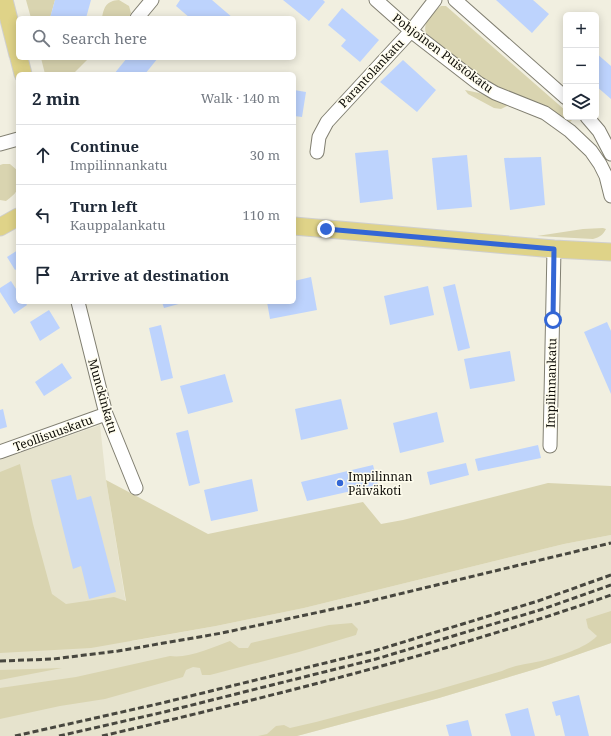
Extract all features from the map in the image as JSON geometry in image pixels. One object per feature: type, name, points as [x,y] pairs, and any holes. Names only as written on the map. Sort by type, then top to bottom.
[{"type":"main road","points":[[4,0],[16,49]]},
{"type":"main road","points":[[19,60],[22,72]]},
{"type":"main road","points":[[0,227],[16,218]]},
{"type":"main road","points":[[296,226],[554,249],[611,252]]},
{"type":"street","points":[[139,16],[152,0]]},
{"type":"street","name":"Pohjoinen Puistokatu","points":[[376,0],[410,30],[478,83],[496,93],[545,113],[570,131],[591,151],[600,164],[606,176],[611,196]]},
{"type":"street","name":"Parantolankatu","points":[[317,152],[319,137],[327,122],[435,0]]},
{"type":"street","points":[[455,0],[563,95]]},
{"type":"street","points":[[591,120],[607,133],[611,154]]},
{"type":"street","points":[[591,151],[607,133]]},
{"type":"street","points":[[0,144],[16,140]]},
{"type":"street","name":"Impilinnankatu","points":[[550,446],[554,249]]},
{"type":"street","name":"Munckinkatu","points":[[78,304],[106,414],[136,488]]},
{"type":"street","name":"Teollisuuskatu","points":[[0,452],[106,414]]},
{"type":"shaded area","points":[[26,0],[55,0],[51,16],[30,16]]},
{"type":"shaded area","points":[[119,0],[129,6],[131,13],[130,16],[103,16],[106,5]]},
{"type":"shaded area","points":[[441,6],[446,6],[563,108],[563,120],[572,120],[568,124],[526,100],[481,80],[426,33],[425,29],[427,22],[435,11]]},
{"type":"shaded area","points":[[42,60],[87,60],[75,72],[44,72]]},
{"type":"shaded area","points":[[465,90],[479,93],[509,105],[501,109],[494,108],[468,94]]},
{"type":"shaded area","points":[[10,164],[16,169],[16,191],[6,201],[0,200],[0,165]]},
{"type":"shaded area","points":[[583,229],[606,229],[602,234],[593,239],[537,236]]},
{"type":"shaded area","points":[[100,425],[106,480],[132,641],[304,608],[564,544],[611,535],[611,643],[539,668],[439,698],[297,736],[0,736],[0,460]]},
{"type":"shaded area","points":[[20,464],[33,524],[52,594],[66,604],[114,597],[126,601],[106,480],[208,534],[363,502],[381,524],[403,520],[548,483],[611,486],[611,535],[564,544],[304,608],[216,626],[91,648],[0,653],[0,472]]},
{"type":"shaded area","points":[[611,611],[611,643],[539,668],[439,698],[297,736],[258,736],[267,734],[276,726],[284,725],[290,728],[316,722],[563,654],[579,648],[597,636],[588,628],[586,619]]},
{"type":"shaded area","points":[[352,623],[358,629],[356,635],[299,652],[210,675],[202,675],[200,668],[193,667],[186,670],[183,677],[105,699],[60,706],[0,719],[0,688],[76,677],[170,656],[185,656],[230,641],[239,648],[248,648],[251,643],[329,625]]},
{"type":"shaded area","points":[[62,668],[0,680],[0,670]]},
{"type":"building","points":[[55,0],[91,0],[87,16],[51,16]]},
{"type":"building","points":[[180,0],[212,0],[231,16],[188,16],[176,6]]},
{"type":"building","points":[[283,0],[323,0],[325,2],[309,21]]},
{"type":"building","points":[[496,0],[533,0],[549,14],[532,33]]},
{"type":"building","points":[[342,8],[379,40],[360,62],[341,46],[346,40],[328,25]]},
{"type":"building","points":[[599,56],[611,66],[611,99],[599,89]]},
{"type":"building","points":[[125,60],[156,60],[147,72],[116,72]]},
{"type":"building","points":[[403,60],[436,90],[417,112],[380,82]]},
{"type":"building","points":[[296,90],[306,92],[302,117],[296,116]]},
{"type":"building","points":[[388,150],[393,199],[360,203],[355,153]]},
{"type":"building","points":[[467,155],[472,207],[437,210],[432,158]]},
{"type":"building","points":[[541,157],[545,205],[510,210],[504,158]]},
{"type":"building","points":[[16,251],[16,269],[15,270],[7,257]]},
{"type":"building","points":[[311,277],[317,310],[270,319],[267,304],[296,304],[296,281]]},
{"type":"building","points":[[11,281],[16,289],[16,304],[27,305],[14,314],[0,292],[0,288]]},
{"type":"building","points":[[455,284],[470,348],[458,351],[443,287]]},
{"type":"building","points":[[428,286],[434,315],[390,325],[384,296]]},
{"type":"building","points":[[163,304],[179,304],[164,308]]},
{"type":"building","points":[[49,310],[60,328],[40,341],[30,322]]},
{"type":"building","points":[[607,322],[611,331],[611,394],[584,332]]},
{"type":"building","points":[[161,325],[173,378],[161,381],[149,328]]},
{"type":"building","points":[[510,351],[515,381],[470,389],[464,359]]},
{"type":"building","points":[[62,363],[72,378],[44,396],[35,382]]},
{"type":"building","points":[[225,374],[233,402],[188,414],[180,386]]},
{"type":"building","points":[[341,399],[348,429],[301,440],[295,409]]},
{"type":"building","points":[[3,409],[7,427],[0,429],[0,410]]},
{"type":"building","points":[[437,412],[444,442],[400,453],[393,423]]},
{"type":"building","points":[[188,430],[200,483],[189,486],[176,433]]},
{"type":"building","points":[[538,445],[541,458],[478,471],[475,459]]},
{"type":"building","points":[[466,463],[469,475],[430,485],[427,472]]},
{"type":"building","name":"Impilinnan Päiväkoti","points":[[373,465],[378,485],[307,501],[301,482]]},
{"type":"building","points":[[71,475],[77,500],[91,496],[116,592],[89,599],[81,566],[73,569],[51,480]]},
{"type":"building","points":[[252,479],[258,511],[211,521],[204,490]]},
{"type":"building","points":[[579,695],[589,736],[565,736],[560,715],[556,716],[552,702]]},
{"type":"building","points":[[528,708],[535,736],[511,736],[505,714]]},
{"type":"building","points":[[468,720],[472,736],[449,736],[446,725]]},
{"type":"railway","points":[[0,661],[53,659],[118,651],[222,633],[366,602],[611,543]]},
{"type":"railway","points":[[15,736],[162,703],[374,651],[538,601],[611,575]]},
{"type":"railway","points":[[59,736],[164,712],[376,659],[540,610],[611,585]]},
{"type":"railway","points":[[102,736],[295,689],[422,655],[486,636],[611,595]]},
{"type":"place","name":"Impilinnan Päiväkoti","points":[[340,483]]},
{"type":"route","points":[[326,229],[554,249],[553,320]]}]
